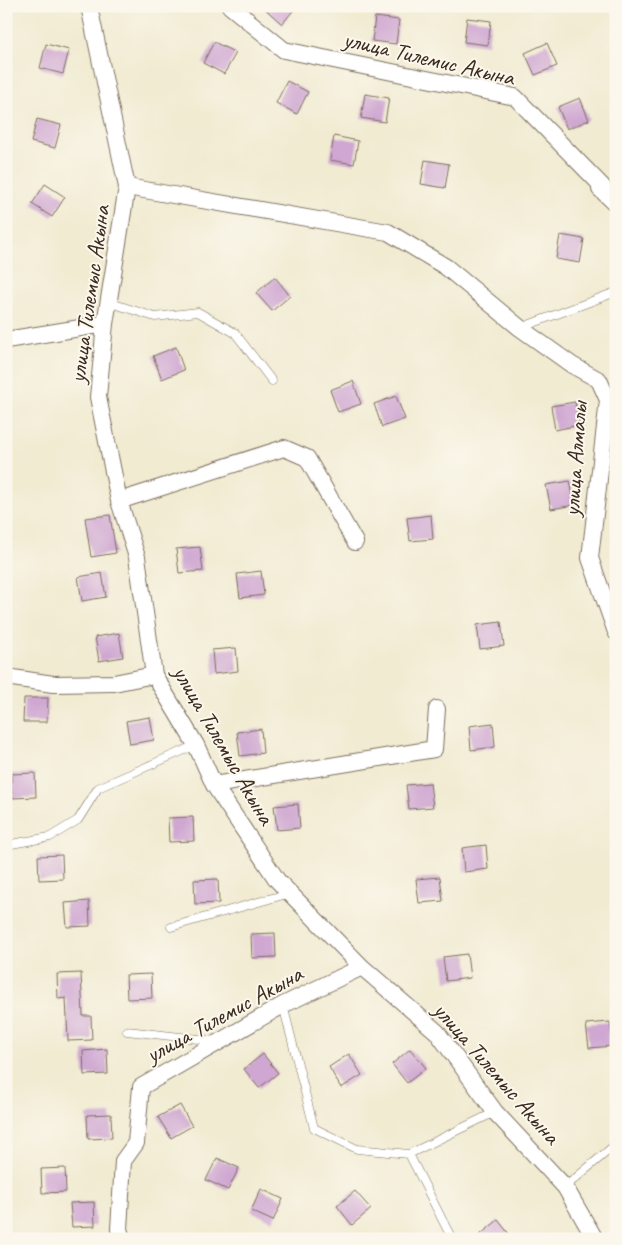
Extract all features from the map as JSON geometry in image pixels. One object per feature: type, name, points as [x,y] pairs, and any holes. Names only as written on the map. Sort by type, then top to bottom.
[{"type":"street","name":"улица Тилемыс Акына","points":[[89,6],[127,187],[108,302],[98,397],[119,501],[137,557],[154,675],[196,744],[214,785],[277,880],[362,967],[437,1032],[495,1112],[565,1187],[595,1239]]},
{"type":"street","name":"улица Тилемис Акына","points":[[230,6],[284,50],[516,97],[610,184],[600,188],[616,204]]},
{"type":"street","points":[[127,187],[388,232],[446,267],[520,328]]},
{"type":"street","points":[[6,340],[105,324]]},
{"type":"street","name":"улица Алмалы","points":[[520,328],[599,380],[608,400],[590,558],[616,632]]},
{"type":"street","points":[[119,501],[284,448],[307,458],[355,542]]},
{"type":"street","points":[[6,677],[53,684],[114,683],[154,675]]},
{"type":"street","points":[[214,785],[434,749],[437,710]]},
{"type":"street","name":"улица Тилемис Акына","points":[[122,1239],[120,1229],[123,1161],[136,1142],[141,1087],[283,1005],[362,967]]},
{"type":"lane","points":[[520,328],[616,292]]},
{"type":"lane","points":[[108,302],[155,317],[198,312],[234,333],[272,381]]},
{"type":"lane","points":[[6,845],[50,837],[78,820],[98,788],[196,744]]},
{"type":"lane","points":[[171,927],[290,893]]},
{"type":"lane","points":[[283,1005],[314,1128],[357,1149],[409,1154],[495,1112]]},
{"type":"lane","points":[[127,1032],[221,1041]]},
{"type":"lane","points":[[565,1187],[616,1144]]},
{"type":"lane","points":[[409,1154],[452,1239]]},
{"type":"building","points":[[262,6],[297,6],[282,24]]},
{"type":"building","points":[[375,17],[399,20],[396,44],[372,41]]},
{"type":"building","points":[[467,18],[491,21],[488,45],[464,42]]},
{"type":"building","points":[[214,42],[236,53],[224,74],[203,63]]},
{"type":"building","points":[[547,43],[557,66],[535,75],[525,53]]},
{"type":"building","points":[[46,44],[69,50],[63,74],[40,68]]},
{"type":"building","points":[[287,81],[308,92],[297,114],[276,103]]},
{"type":"building","points":[[365,94],[389,98],[385,122],[361,118]]},
{"type":"building","points":[[580,98],[589,120],[567,129],[558,107]]},
{"type":"building","points":[[37,119],[61,125],[55,148],[31,142]]},
{"type":"building","points":[[334,136],[358,141],[354,164],[330,160]]},
{"type":"building","points":[[425,160],[449,164],[445,188],[421,184]]},
{"type":"building","points":[[45,184],[65,197],[52,217],[32,204]]},
{"type":"building","points":[[560,235],[584,239],[580,263],[556,259]]},
{"type":"building","points":[[275,277],[290,296],[272,311],[256,293]]},
{"type":"building","points":[[176,347],[184,370],[162,379],[153,356]]},
{"type":"building","points":[[353,381],[361,404],[338,412],[330,390]]},
{"type":"building","points":[[396,396],[405,419],[382,427],[374,404]]},
{"type":"building","points":[[575,402],[579,425],[555,430],[551,406]]},
{"type":"building","points":[[570,481],[575,505],[551,509],[546,485]]},
{"type":"building","points":[[110,515],[116,553],[91,557],[85,518]]},
{"type":"building","points":[[431,515],[433,539],[410,541],[407,518]]},
{"type":"building","points":[[200,547],[203,571],[179,573],[176,549]]},
{"type":"building","points":[[261,571],[264,595],[240,598],[237,574]]},
{"type":"building","points":[[102,573],[106,597],[82,601],[78,577]]},
{"type":"building","points":[[501,622],[504,646],[480,649],[477,625]]},
{"type":"building","points":[[119,633],[123,657],[99,661],[95,637]]},
{"type":"building","points":[[236,648],[238,671],[214,674],[212,650]]},
{"type":"building","points":[[24,698],[48,698],[47,722],[23,722]]},
{"type":"building","points":[[150,717],[154,740],[130,744],[126,721]]},
{"type":"building","points":[[493,723],[495,747],[471,750],[469,726]]},
{"type":"building","points":[[261,729],[263,753],[240,756],[237,732]]},
{"type":"building","points":[[35,773],[36,797],[12,798],[11,774]]},
{"type":"building","points":[[430,783],[433,807],[409,809],[406,785]]},
{"type":"building","points":[[298,804],[300,828],[277,830],[274,806]]},
{"type":"building","points":[[193,817],[194,841],[169,842],[168,818]]},
{"type":"building","points":[[486,845],[488,869],[464,872],[462,848]]},
{"type":"building","points":[[62,855],[63,879],[39,880],[38,856]]},
{"type":"building","points":[[440,877],[443,901],[419,903],[416,879]]},
{"type":"building","points":[[218,879],[219,903],[195,904],[194,880]]},
{"type":"building","points":[[89,901],[90,926],[67,927],[65,903]]},
{"type":"building","points":[[275,933],[276,957],[252,958],[251,934]]},
{"type":"building","points":[[467,954],[470,978],[446,981],[443,957]]},
{"type":"building","points":[[81,973],[83,1016],[91,1016],[92,1040],[68,1041],[66,998],[58,999],[57,974]]},
{"type":"building","points":[[151,974],[152,998],[127,999],[126,975]]},
{"type":"building","points":[[610,1022],[613,1046],[589,1048],[586,1024]]},
{"type":"building","points":[[107,1049],[108,1074],[84,1075],[83,1051]]},
{"type":"building","points":[[410,1049],[426,1068],[407,1083],[392,1064]]},
{"type":"building","points":[[263,1054],[278,1073],[259,1088],[244,1069]]},
{"type":"building","points":[[349,1054],[362,1075],[341,1088],[329,1067]]},
{"type":"building","points":[[180,1105],[192,1126],[171,1138],[158,1117]]},
{"type":"building","points":[[111,1114],[112,1138],[88,1139],[87,1115]]},
{"type":"building","points":[[217,1158],[239,1168],[228,1190],[206,1180]]},
{"type":"building","points":[[65,1168],[66,1192],[42,1193],[41,1169]]},
{"type":"building","points":[[261,1189],[283,1199],[273,1221],[251,1211]]},
{"type":"building","points":[[355,1191],[371,1209],[352,1225],[337,1206]]},
{"type":"building","points":[[94,1202],[95,1226],[72,1227],[70,1203]]},
{"type":"building","points":[[498,1220],[513,1239],[475,1239]]}]
